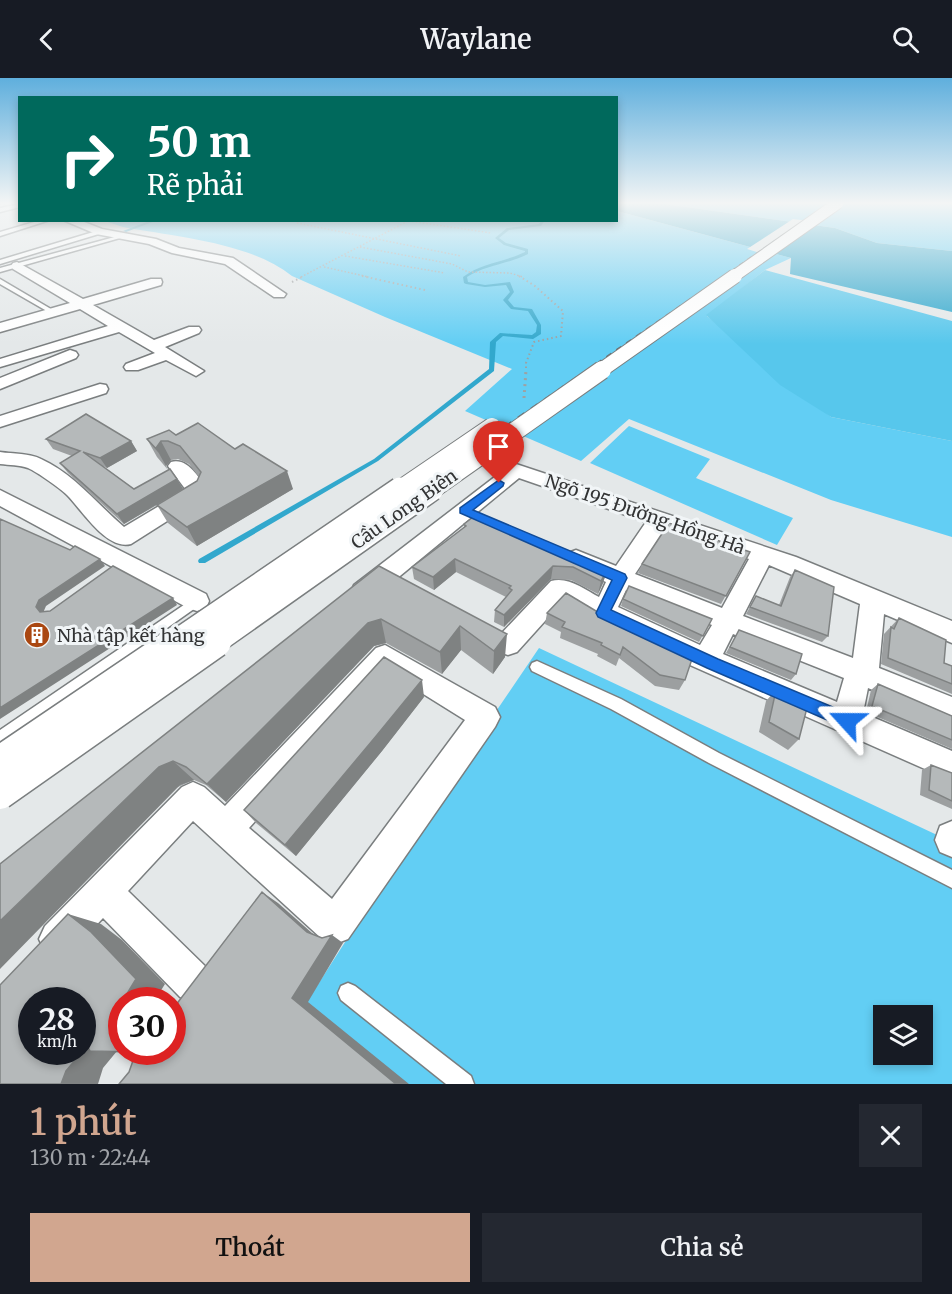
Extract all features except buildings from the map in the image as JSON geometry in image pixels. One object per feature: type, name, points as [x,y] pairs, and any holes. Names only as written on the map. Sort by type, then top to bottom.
[{"type":"street","points":[[173,250],[229,261],[275,291]]},
{"type":"street","name":"Cầu Long Biên","points":[[0,760],[754,250]]},
{"type":"street","name":"Cầu Long Biên","points":[[0,794],[771,250]]},
{"type":"street","points":[[17,266],[196,371]]},
{"type":"street","points":[[2,363],[81,305],[156,282]]},
{"type":"street","points":[[0,328],[119,327]]},
{"type":"street","points":[[132,367],[194,330]]},
{"type":"street","points":[[0,384],[78,352]]},
{"type":"street","points":[[0,422],[100,389]]},
{"type":"street","points":[[0,458],[34,463],[74,490],[86,506],[123,538],[198,492],[178,466]]},
{"type":"street","name":"Ngõ 195 Đường Hồng Hà","points":[[345,606],[392,582],[475,515],[516,470],[763,555],[952,632]]},
{"type":"street","points":[[0,497],[117,565],[197,601]]},
{"type":"street","points":[[603,613],[620,578],[660,519]]},
{"type":"street","points":[[558,551],[728,621],[865,672],[952,710]]},
{"type":"street","points":[[706,660],[763,555]]},
{"type":"street","points":[[516,650],[560,588],[603,613],[706,660],[952,766]]},
{"type":"street","points":[[847,721],[855,684],[865,672],[873,599]]},
{"type":"street","points":[[40,958],[193,798],[225,830],[266,888],[335,927],[485,717],[385,656],[225,830]]},
{"type":"street","points":[[103,892],[204,969],[186,993]]},
{"type":"lane","points":[[0,262],[40,250]]},
{"type":"lane","points":[[0,270],[74,250]]},
{"type":"lane","points":[[0,281],[52,326]]},
{"type":"lane","points":[[0,739],[197,601]]},
{"type":"lane","points":[[516,650],[714,758],[952,879]]},
{"type":"lane","points":[[348,993],[462,1084]]},
{"type":"path","points":[[275,291],[354,250]]},
{"type":"path","points":[[376,250],[452,264],[462,270],[480,274],[519,275],[563,311],[561,336],[534,342],[526,363],[524,400]]},
{"type":"path","points":[[430,250],[461,256]]},
{"type":"path","points":[[344,255],[446,273]]},
{"type":"path","points":[[323,267],[425,290]]},
{"type":"shaded area","points":[[240,250],[761,250],[791,258],[765,270],[707,316],[831,417],[952,441],[952,537],[831,500],[629,419],[581,461],[465,411],[512,369],[292,276],[255,255]]},
{"type":"shaded area","points":[[761,250],[952,251],[952,312],[790,274],[791,258]]},
{"type":"shaded area","points":[[765,270],[952,321],[952,441],[831,417],[780,385],[706,315]]},
{"type":"shaded area","points":[[629,426],[710,459],[696,478],[793,518],[777,545],[590,463]]},
{"type":"shaded area","points":[[539,648],[952,842],[952,1084],[254,1084],[442,791]]},
{"type":"pier","points":[[750,250],[778,250],[770,256]]},
{"type":"waterway","points":[[202,561],[376,460],[492,370],[493,342],[502,334],[533,337],[539,333],[539,325],[530,310],[513,308],[505,300],[512,292],[508,283],[485,286],[466,283],[465,277],[479,269],[520,257],[527,253],[527,250]]},
{"type":"railway","points":[[723,277],[762,250]]},
{"type":"railway","points":[[587,371],[725,276]]},
{"type":"railway","points":[[413,491],[589,370]]},
{"type":"railway","points":[[193,643],[416,489]]},
{"type":"railway","points":[[0,776],[195,642]]},
{"type":"place","name":"Nhà tập kết hàng","points":[[37,635]]},
{"type":"route","points":[[499,483],[464,510],[620,578],[603,613],[847,721]]}]
